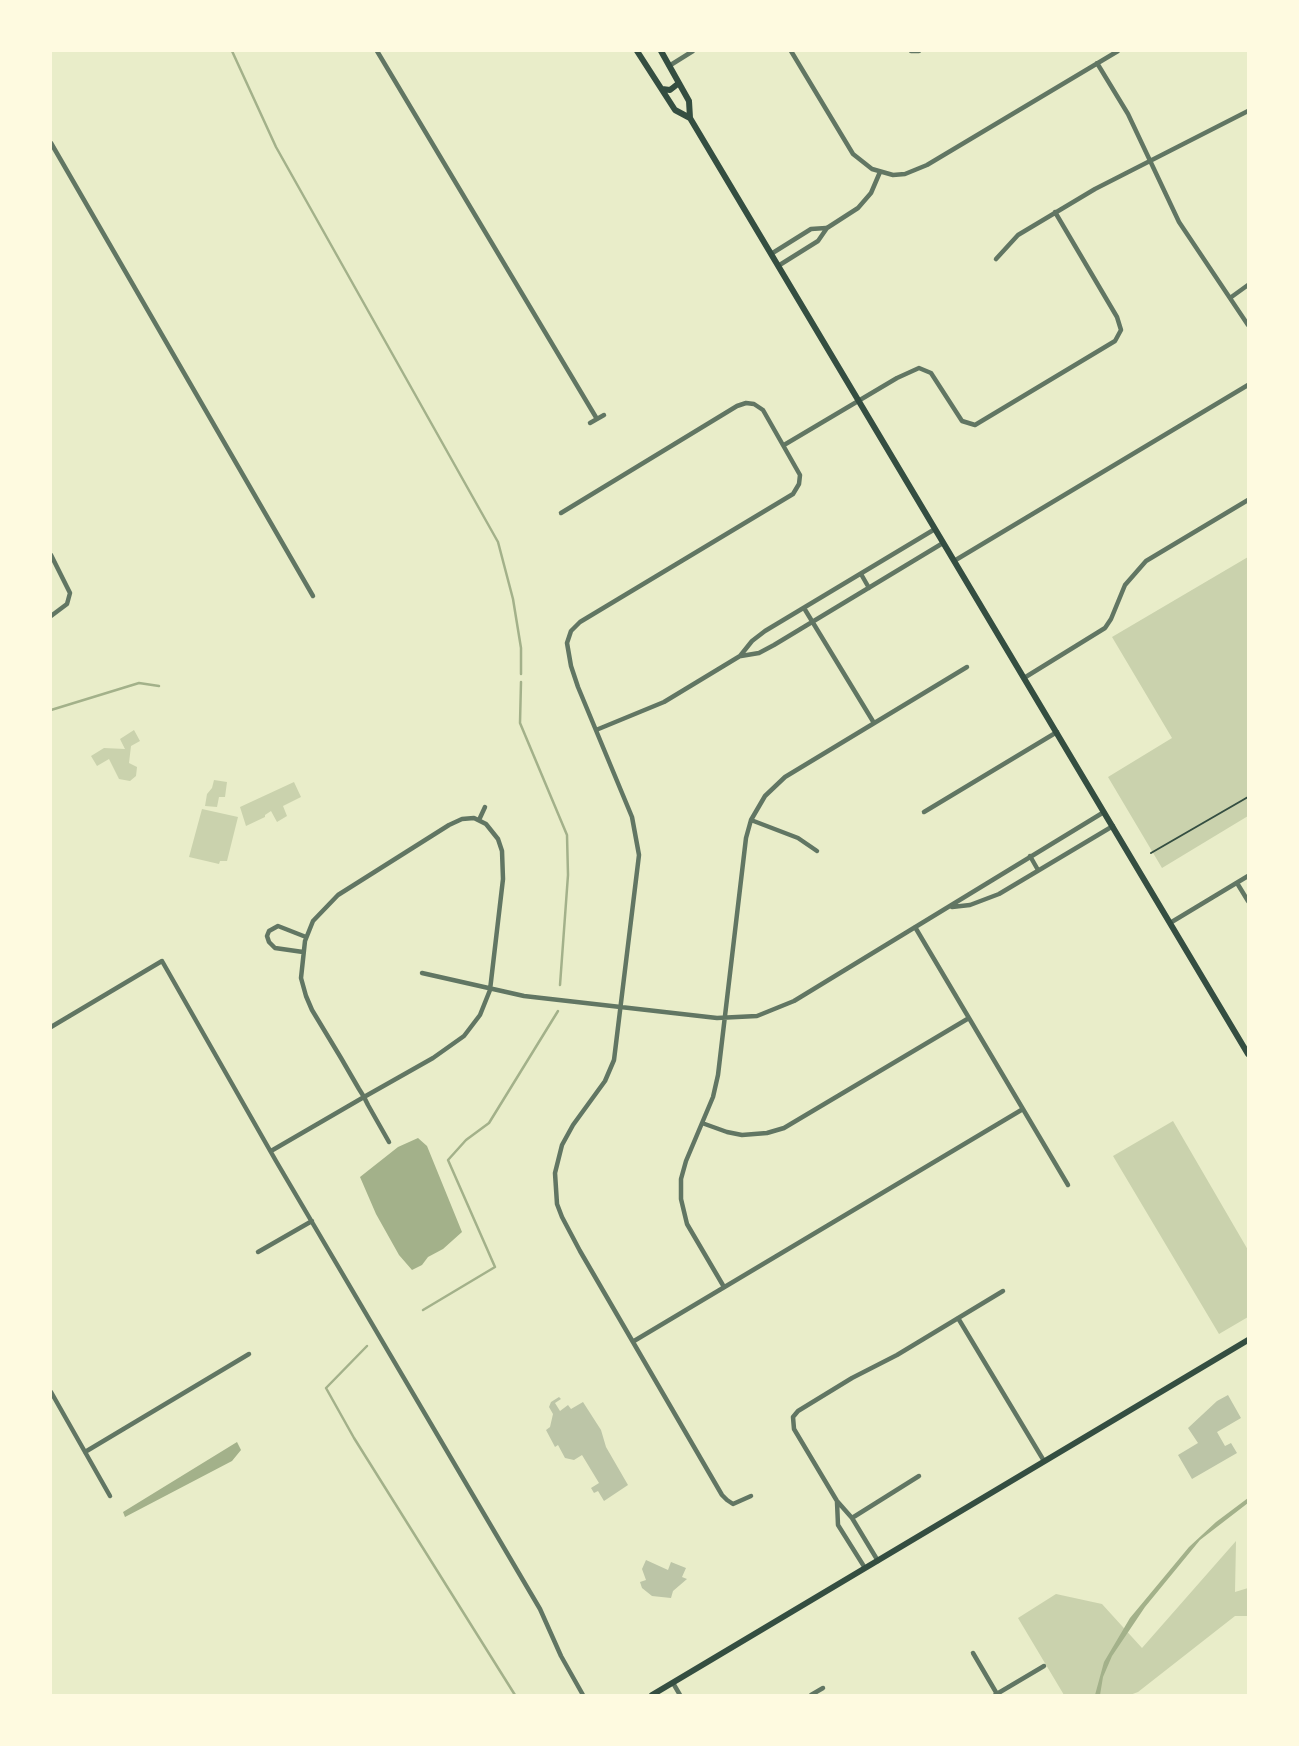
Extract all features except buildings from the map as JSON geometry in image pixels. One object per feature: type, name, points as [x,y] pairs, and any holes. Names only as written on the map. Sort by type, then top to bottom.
[{"type":"main road","points":[[637,51],[675,110],[690,118]]},
{"type":"main road","points":[[664,52],[669,66],[690,101],[690,118],[1248,1054]]},
{"type":"main road","points":[[662,89],[670,90],[679,83]]},
{"type":"main road","points":[[652,1695],[1248,1340]]},
{"type":"street","points":[[377,51],[597,419]]},
{"type":"street","points":[[669,66],[693,51]]},
{"type":"street","points":[[791,51],[853,154],[864,165],[880,173],[899,175],[919,169],[1118,51]]},
{"type":"street","points":[[911,51],[919,51]]},
{"type":"street","points":[[1097,63],[1128,114],[1179,222],[1248,325]]},
{"type":"street","points":[[996,259],[1009,242],[1055,212],[1248,111]]},
{"type":"street","points":[[51,143],[313,596]]},
{"type":"street","points":[[778,266],[818,241],[827,228],[853,212],[865,201],[880,173]]},
{"type":"street","points":[[784,446],[909,371],[923,368],[935,378],[962,421],[975,425],[1115,341],[1121,330],[1118,317],[1055,212]]},
{"type":"street","points":[[771,254],[811,229],[827,228]]},
{"type":"street","points":[[1230,298],[1248,285]]},
{"type":"street","points":[[954,561],[1248,385]]},
{"type":"street","points":[[561,513],[741,404],[754,404],[762,410],[800,475],[799,484],[793,494],[580,622],[571,631],[567,643],[571,666],[632,817],[639,848],[614,1060],[605,1082],[566,1136],[558,1154],[554,1183],[562,1217],[722,1495],[730,1503],[737,1503],[751,1496]]},
{"type":"street","points":[[590,423],[604,415]]},
{"type":"street","points":[[1024,678],[1105,628],[1125,585],[1146,561],[1248,500]]},
{"type":"street","points":[[596,730],[664,702],[740,656],[759,636],[935,529]]},
{"type":"street","points":[[740,656],[767,649],[943,543]]},
{"type":"street","points":[[51,555],[67,583],[70,600],[64,608],[51,616]]},
{"type":"street","points":[[861,574],[869,588]]},
{"type":"street","points":[[804,608],[873,723]]},
{"type":"street","points":[[724,1287],[689,1228],[681,1199],[683,1168],[716,1085],[746,838],[751,820],[765,796],[777,783],[967,667]]},
{"type":"street","points":[[924,812],[1057,732]]},
{"type":"street","points":[[479,821],[485,807]]},
{"type":"street","points":[[422,973],[524,996],[726,1018],[757,1016],[783,1007],[1104,812]]},
{"type":"street","points":[[271,1152],[364,1097],[433,1058],[464,1036],[480,1016],[490,989],[503,879],[502,851],[498,839],[492,830],[474,818],[449,825],[338,895],[313,921],[306,937],[301,978],[306,996],[364,1097],[389,1142]]},
{"type":"street","points":[[751,820],[798,838],[817,852]]},
{"type":"street","points":[[951,907],[970,905],[992,897],[1113,826]]},
{"type":"street","points":[[1030,856],[1038,870]]},
{"type":"street","points":[[1170,923],[1248,876]]},
{"type":"street","points":[[1237,883],[1248,901]]},
{"type":"street","points":[[304,952],[275,948],[267,936],[269,931],[278,926],[306,937]]},
{"type":"street","points":[[915,928],[1068,1185]]},
{"type":"street","points":[[51,1027],[162,961],[540,1609],[561,1656],[583,1695]]},
{"type":"street","points":[[702,1123],[743,1135],[784,1128],[970,1018]]},
{"type":"street","points":[[634,1341],[1023,1109]]},
{"type":"street","points":[[258,1252],[312,1221]]},
{"type":"street","points":[[878,1561],[852,1518],[837,1501],[794,1429],[793,1417],[799,1410],[842,1384],[1003,1291]]},
{"type":"street","points":[[958,1318],[1044,1462]]},
{"type":"street","points":[[85,1452],[249,1354]]},
{"type":"street","points":[[51,1392],[110,1496]]},
{"type":"street","points":[[852,1518],[919,1476]]},
{"type":"street","points":[[837,1501],[838,1525],[865,1569]]},
{"type":"street","points":[[972,1653],[996,1695],[1044,1666]]},
{"type":"street","points":[[673,1683],[680,1695]]},
{"type":"street","points":[[811,1695],[823,1688]]},
{"type":"path","points":[[1151,853],[1248,797]]},
{"type":"shaded area","points":[[1248,557],[1248,816],[1162,868],[1108,777],[1172,738],[1112,637]]},
{"type":"shaded area","points":[[134,730],[140,741],[131,746],[129,763],[137,767],[136,776],[130,781],[119,779],[109,759],[97,766],[91,756],[104,748],[125,749],[120,739]]},
{"type":"shaded area","points":[[214,780],[227,782],[225,797],[219,797],[217,807],[205,806],[207,794]]},
{"type":"shaded area","points":[[294,782],[301,797],[283,806],[287,816],[277,822],[271,811],[246,826],[240,807]]},
{"type":"shaded area","points":[[202,809],[238,817],[227,861],[220,861],[219,864],[189,857]]},
{"type":"shaded area","points":[[1173,1121],[1248,1250],[1248,1317],[1219,1334],[1113,1156]]},
{"type":"shaded area","points":[[418,1138],[427,1146],[462,1232],[412,1270],[399,1255],[376,1214],[360,1177],[398,1147]]},
{"type":"shaded area","points":[[237,1442],[241,1450],[232,1461],[125,1517],[123,1512]]},
{"type":"shaded area","points":[[1248,1498],[1248,1503],[1200,1540],[1145,1607],[1112,1656],[1103,1677],[1100,1695],[1095,1695],[1104,1662],[1130,1618],[1189,1547]]},
{"type":"shaded area","points":[[1236,1541],[1235,1592],[1248,1588],[1248,1616],[1235,1616],[1138,1692],[1130,1695],[1064,1695],[1018,1618],[1056,1594],[1102,1604],[1142,1648]]},
{"type":"waterway","points":[[232,51],[276,147],[498,542],[513,599],[521,648],[521,674]]},
{"type":"waterway","points":[[521,682],[520,723],[567,835],[568,875],[560,985]]},
{"type":"waterway","points":[[51,710],[139,683],[159,686]]},
{"type":"waterway","points":[[423,1310],[495,1267],[448,1160],[466,1140],[489,1123],[558,1011]]},
{"type":"waterway","points":[[367,1346],[326,1388],[354,1438],[515,1695]]}]
